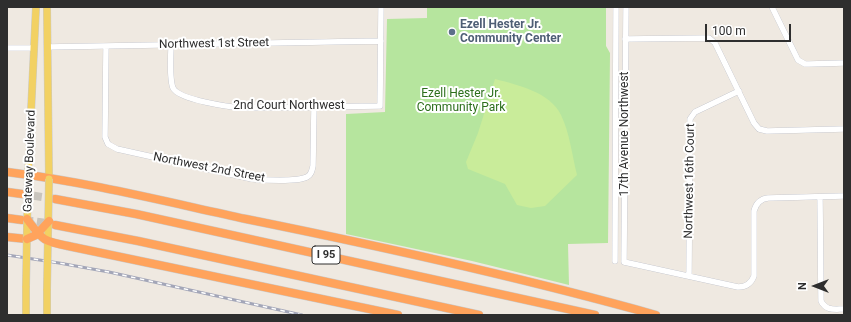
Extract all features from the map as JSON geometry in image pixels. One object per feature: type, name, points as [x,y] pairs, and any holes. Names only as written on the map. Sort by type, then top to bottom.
[{"type":"highway","points":[[7,172],[128,193],[447,262],[547,285],[656,315]]},
{"type":"highway","points":[[7,192],[22,194]]},
{"type":"highway","name":"I 95","points":[[55,199],[136,214],[595,315]]},
{"type":"highway","points":[[7,218],[25,220],[48,242],[398,315]]},
{"type":"highway","points":[[7,237],[24,239],[32,238],[52,223]]},
{"type":"highway","name":"I 95","points":[[52,223],[132,239],[479,315]]},
{"type":"main road","name":"Gateway Boulevard","points":[[26,315],[24,239],[36,7]]},
{"type":"main road","name":"Gateway Boulevard","points":[[47,7],[49,179],[52,223],[48,242],[47,315]]},
{"type":"street","points":[[381,41],[382,7]]},
{"type":"street","name":"17th Avenue Northwest","points":[[615,262],[616,7]]},
{"type":"street","name":"17th Avenue Northwest","points":[[626,7],[624,262],[689,276]]},
{"type":"street","points":[[772,7],[795,57],[805,64],[844,64]]},
{"type":"street","points":[[625,39],[709,38],[716,42],[756,126],[763,130],[844,129]]},
{"type":"street","name":"Northwest 1st Street","points":[[48,47],[381,41]]},
{"type":"street","name":"2nd Court Northwest","points":[[171,45],[173,87],[177,94],[182,96],[236,108],[380,106],[381,41]]},
{"type":"street","name":"Northwest 2nd Street","points":[[106,46],[105,137],[108,144],[117,149],[252,179],[297,180],[310,174],[313,166],[314,107]]},
{"type":"street","points":[[7,48],[34,48]]},
{"type":"street","name":"Northwest 16th Court","points":[[689,276],[690,118],[695,112],[739,91]]},
{"type":"street","points":[[689,276],[738,287],[750,284],[754,276],[754,211],[760,200],[768,198],[844,196]]},
{"type":"street","points":[[820,197],[821,301],[823,305],[829,309],[844,309]]},
{"type":"green space","name":"Ezell Hester Jr. Community Park","points":[[427,7],[606,7],[606,46],[610,53],[608,243],[568,244],[569,285],[472,261],[346,234],[346,114],[385,112],[387,19],[427,18]]},
{"type":"green space","points":[[495,79],[523,87],[541,95],[556,107],[564,122],[569,137],[577,175],[545,206],[531,208],[517,205],[505,184],[468,169],[466,162],[478,133]]},
{"type":"tunnel","points":[[22,194],[55,199]]},
{"type":"tunnel","points":[[25,220],[53,224]]},
{"type":"railway","points":[[7,255],[109,272],[302,315]]},
{"type":"place","name":"Ezell Hester Jr. Community Center","points":[[452,32]]}]
